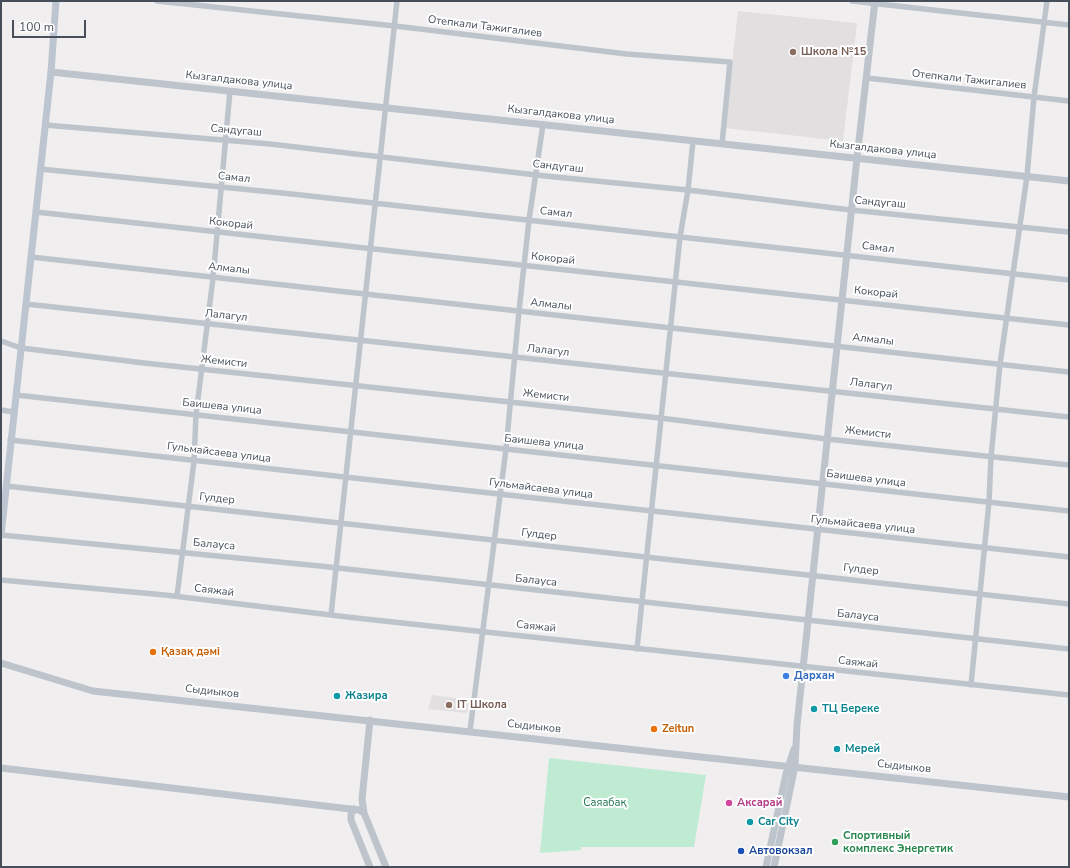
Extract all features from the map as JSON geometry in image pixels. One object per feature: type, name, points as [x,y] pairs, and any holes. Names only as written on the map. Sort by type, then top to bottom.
[{"type":"main road","points":[[1,535],[45,125],[56,1]]},
{"type":"street","name":"Отепкали Тажигалиев","points":[[156,1],[395,26],[627,54],[730,62],[722,144]]},
{"type":"street","points":[[331,615],[345,477],[352,432],[362,340],[370,249],[377,203],[397,1]]},
{"type":"street","points":[[852,1],[875,2],[1069,25]]},
{"type":"street","points":[[970,685],[989,502],[991,457],[1000,364],[1027,176],[1034,97],[1047,1]]},
{"type":"street","points":[[774,867],[797,731],[851,210],[875,2]]},
{"type":"street","name":"Кызгалдакова улица","points":[[50,72],[1069,181]]},
{"type":"street","name":"Отепкали Тажигалиев","points":[[867,78],[1069,101]]},
{"type":"street","points":[[176,596],[194,461],[196,415],[206,324],[213,278],[230,91]]},
{"type":"street","points":[[470,731],[506,449],[529,220],[543,124]]},
{"type":"street","name":"Сандугаш","points":[[45,125],[226,140],[535,175],[688,190],[851,210],[1069,232]]},
{"type":"street","points":[[637,649],[660,418],[680,237],[688,190],[693,141]]},
{"type":"street","name":"Самал","points":[[40,169],[377,203],[1069,280]]},
{"type":"street","name":"Кокорай","points":[[36,212],[1069,325]]},
{"type":"street","name":"Алмалы","points":[[31,257],[1069,372]]},
{"type":"street","name":"Лалагул","points":[[26,304],[514,358],[832,390],[1069,417]]},
{"type":"street","name":"Жемисти","points":[[1,341],[21,348],[356,387],[660,418],[827,439],[1069,465]]},
{"type":"street","name":"Баишева улица","points":[[16,395],[1069,511]]},
{"type":"street","points":[[1,410],[14,412]]},
{"type":"street","name":"Гульмайсаева улица","points":[[10,440],[650,512],[1069,557]]},
{"type":"street","name":"Гулдер","points":[[6,486],[1069,604]]},
{"type":"street","name":"Балауса","points":[[1,535],[335,567],[488,586],[1069,649]]},
{"type":"street","name":"Саяжай","points":[[1,580],[176,596],[331,615],[1069,696]]},
{"type":"street","name":"Сыдиыков","points":[[1,663],[93,691],[792,765],[1069,797]]},
{"type":"street","points":[[370,720],[362,799],[364,813],[386,867]]},
{"type":"street","points":[[766,867],[792,765]]},
{"type":"street","points":[[1,768],[340,807],[355,809],[364,813]]},
{"type":"street","points":[[351,820],[351,814],[362,799]]},
{"type":"street","points":[[340,807],[347,813],[351,820],[370,867]]},
{"type":"shaded area","name":"Школа №15","points":[[738,11],[857,23],[843,141],[725,128]]},
{"type":"shaded area","name":"IT Школа","points":[[432,695],[469,700],[467,713],[428,709]]},
{"type":"green space","name":"Саяабақ","points":[[549,758],[706,775],[694,847],[581,847],[581,850],[540,853]]},
{"type":"place","name":"Школа №15","points":[[793,52]]},
{"type":"place","name":"Қазақ дәмі","points":[[153,652]]},
{"type":"place","name":"Дархан","points":[[786,676]]},
{"type":"place","name":"Жазира","points":[[337,696]]},
{"type":"place","name":"IT Школа","points":[[449,705]]},
{"type":"place","name":"ТЦ Береке","points":[[814,709]]},
{"type":"place","name":"Zeitun","points":[[654,729]]},
{"type":"place","name":"Мерей","points":[[837,749]]},
{"type":"place","name":"Аксарай","points":[[729,803]]},
{"type":"place","name":"Car City","points":[[750,822]]},
{"type":"place","name":"Спортивный комплекс Энергетик","points":[[835,842]]},
{"type":"place","name":"Автовокзал","points":[[741,851]]}]
